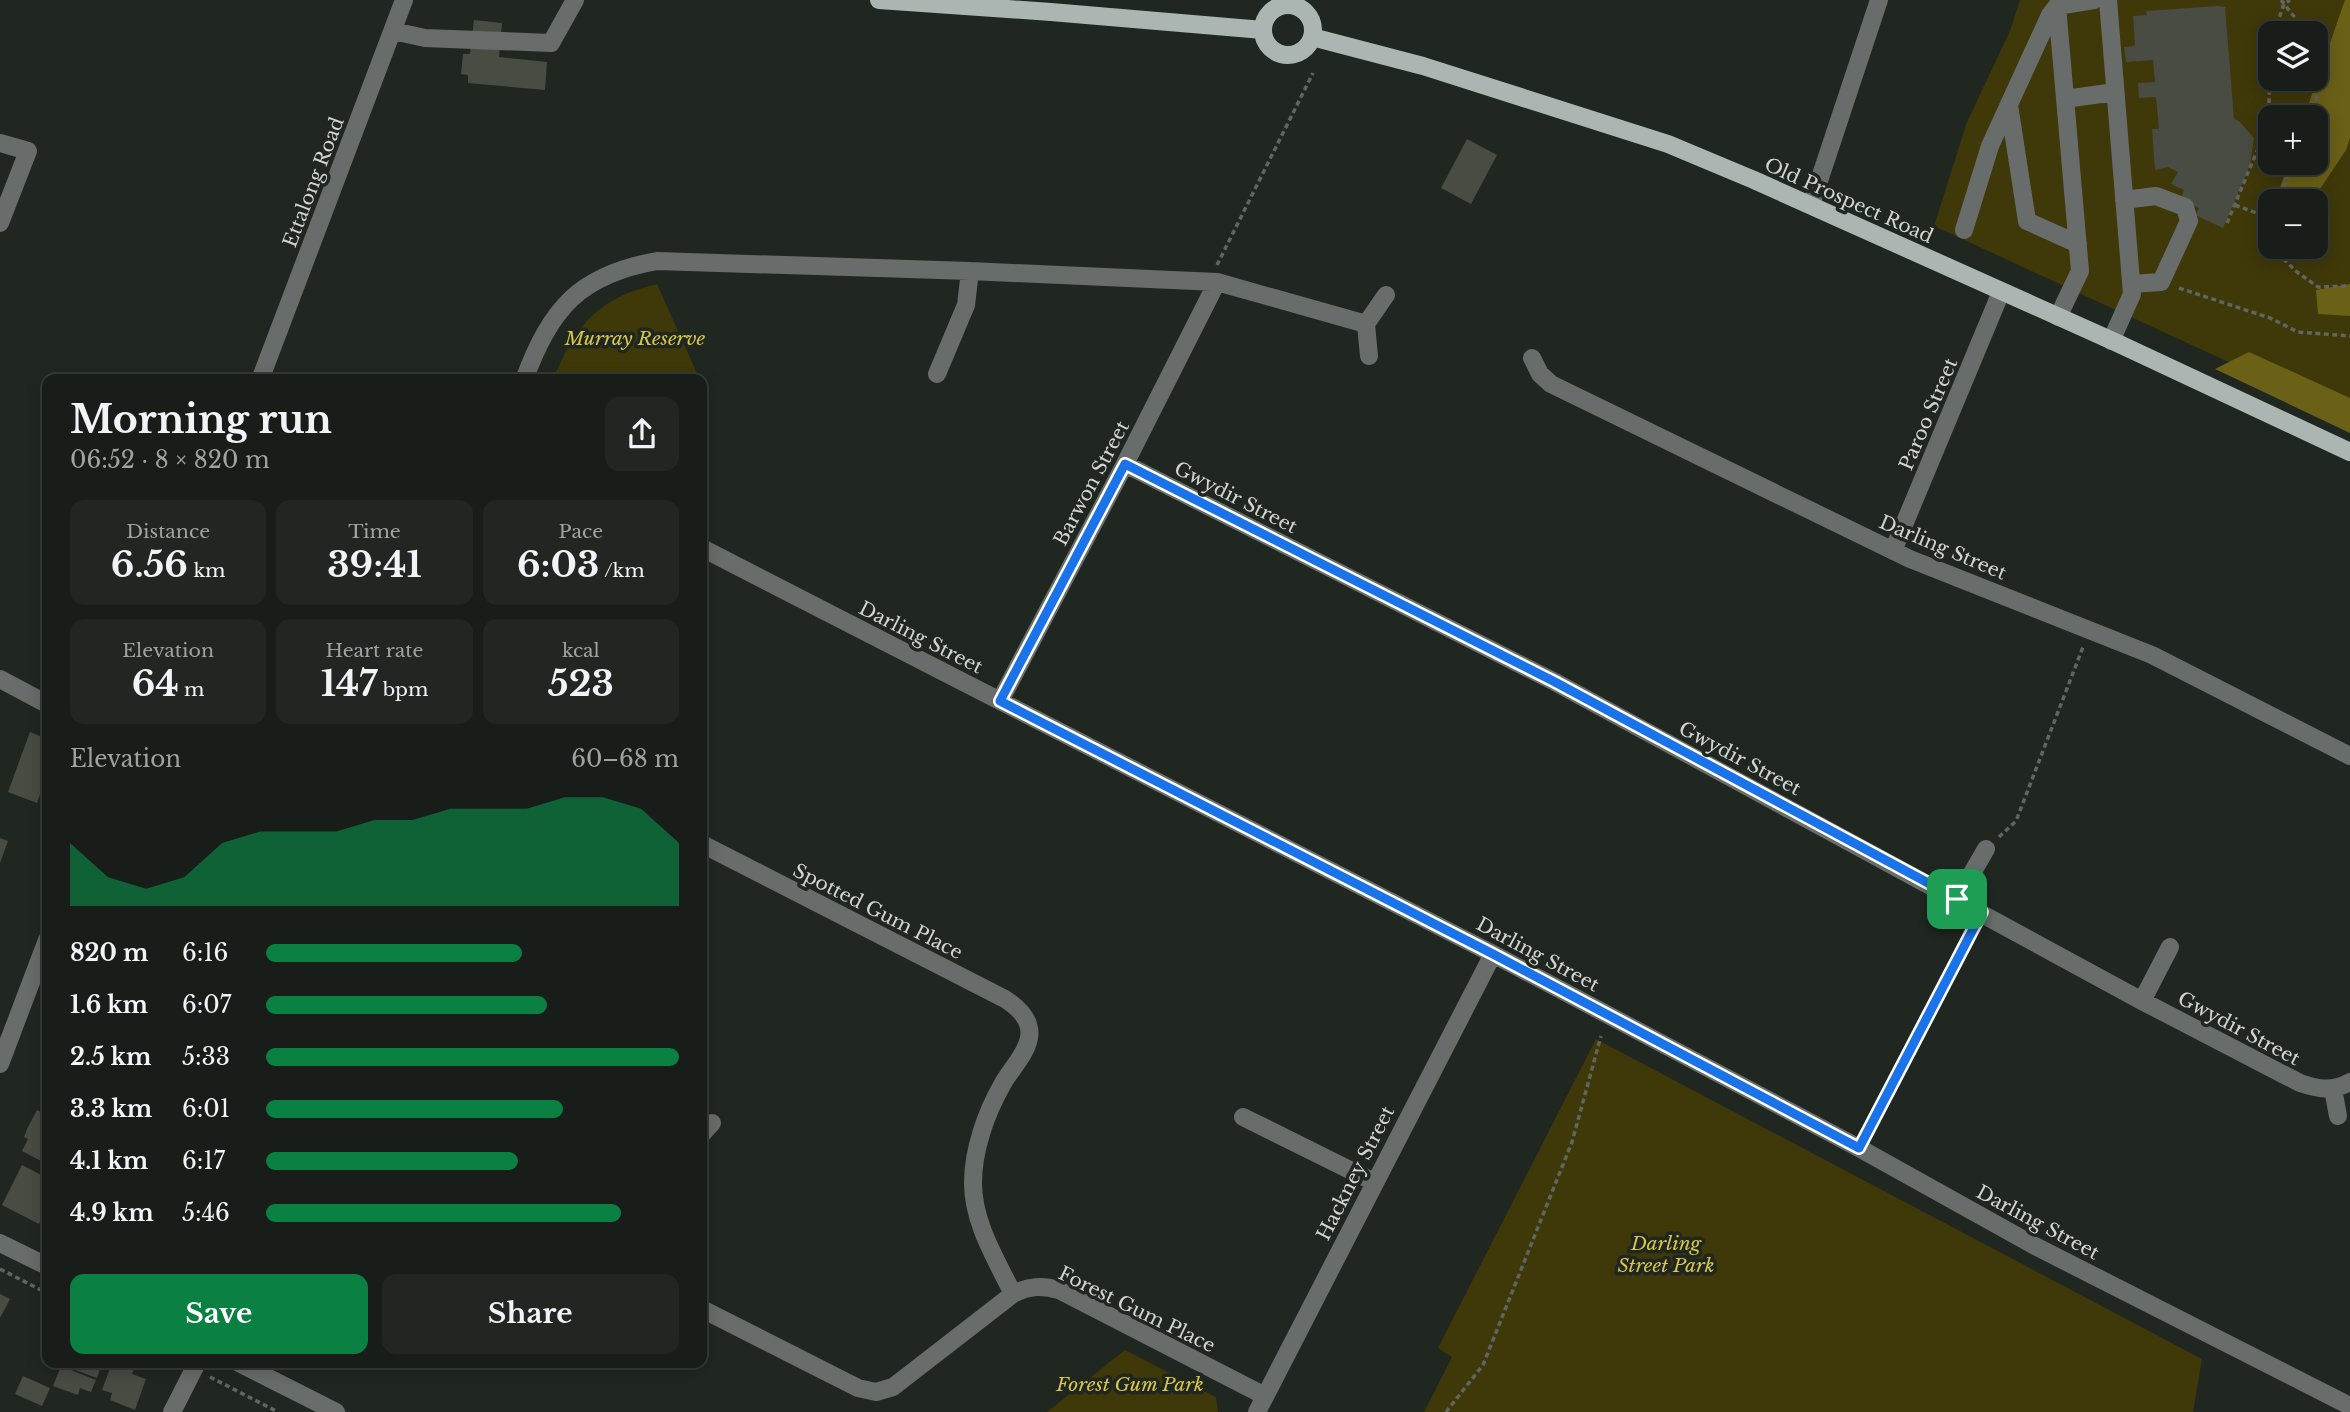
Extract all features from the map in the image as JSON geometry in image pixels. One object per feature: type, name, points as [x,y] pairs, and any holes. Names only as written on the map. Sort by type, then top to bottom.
[{"type":"main road","points":[[879,0],[1263,30]]},
{"type":"main road","points":[[1292,2],[1307,13],[1313,29],[1312,37],[1301,51],[1284,54],[1269,46],[1263,30],[1269,14],[1275,8],[1292,2]]},
{"type":"main road","name":"Old Prospect Road","points":[[1312,37],[1435,70],[1668,144],[1811,205],[2350,452]]},
{"type":"street","name":"Ettalong Road","points":[[262,374],[404,0]]},
{"type":"street","points":[[393,31],[425,38],[551,43],[575,0]]},
{"type":"street","points":[[1811,205],[1879,0]]},
{"type":"street","points":[[1964,230],[1990,146],[2050,15],[2057,6],[2094,0]]},
{"type":"street","points":[[2108,0],[2132,294],[2111,341]]},
{"type":"street","points":[[2057,6],[2080,271],[2059,317]]},
{"type":"street","points":[[2065,99],[2115,92]]},
{"type":"street","points":[[2009,105],[2027,221],[2078,244]]},
{"type":"street","points":[[0,144],[27,150],[0,223]]},
{"type":"street","points":[[2124,200],[2156,196],[2185,207],[2189,221],[2161,282],[2131,284]]},
{"type":"street","points":[[527,374],[547,327],[580,290],[607,274],[639,264],[676,260],[1213,282],[1366,324]]},
{"type":"street","points":[[937,374],[966,306],[970,271]]},
{"type":"street","name":"Barwon Street","points":[[1000,701],[1125,464],[1213,282]]},
{"type":"street","name":"Paroo Street","points":[[1893,551],[2001,292]]},
{"type":"street","points":[[1369,356],[1366,324],[1385,295]]},
{"type":"street","name":"Darling Street","points":[[1532,358],[1540,374],[1551,384],[1893,551],[2152,655],[2350,756]]},
{"type":"street","name":"Gwydir Street","points":[[1125,464],[1555,682],[2141,1000],[2300,1083],[2322,1089],[2342,1086],[2338,1116]]},
{"type":"street","name":"Darling Street","points":[[707,551],[1493,954],[1859,1148],[2035,1246],[2350,1406]]},
{"type":"street","points":[[0,680],[42,701]]},
{"type":"street","name":"Spotted Gum Place","points":[[707,847],[1005,999],[1034,1022],[1026,1048],[1002,1084],[984,1126],[973,1183],[978,1220],[1013,1294]]},
{"type":"street","points":[[1957,899],[1986,849]]},
{"type":"street","points":[[2141,1000],[2170,947]]},
{"type":"street","points":[[0,1064],[42,953]]},
{"type":"street","name":"Hackney Street","points":[[1261,1404],[1493,954]]},
{"type":"street","points":[[1243,1116],[1374,1182]]},
{"type":"street","points":[[0,1242],[42,1263]]},
{"type":"street","name":"Forest Gum Place","points":[[707,1312],[858,1388],[876,1392],[893,1387],[1013,1294],[1035,1286],[1059,1290],[1261,1404]]},
{"type":"street","points":[[172,1412],[194,1368]]},
{"type":"street","points":[[249,1368],[336,1412]]},
{"type":"path","points":[[2283,2],[2290,0]]},
{"type":"path","points":[[2277,21],[2283,2]]},
{"type":"path","points":[[2283,2],[2297,21]]},
{"type":"path","points":[[1213,282],[1313,73]]},
{"type":"path","points":[[2227,223],[2260,144],[2269,91]]},
{"type":"path","points":[[2235,205],[2258,214]]},
{"type":"path","points":[[2284,259],[2318,287],[2350,286]]},
{"type":"path","points":[[2161,282],[2270,318],[2298,332],[2350,336]]},
{"type":"path","points":[[1986,849],[2016,821],[2090,629]]},
{"type":"path","points":[[1859,1148],[1982,912]]},
{"type":"path","points":[[1446,1412],[1483,1365],[1572,1142],[1601,1036]]},
{"type":"path","points":[[0,1269],[42,1290]]},
{"type":"path","points":[[199,1368],[278,1412]]},
{"type":"green space","points":[[2020,0],[2350,0],[2350,418],[1934,226],[1967,122],[2010,31]]},
{"type":"green space","name":"Murray Reserve","points":[[657,284],[697,374],[556,374],[570,344],[591,317],[619,297]]},
{"type":"green space","name":"Darling Street Park","points":[[1596,1039],[2202,1359],[2193,1412],[1424,1412],[1452,1357],[1438,1348]]},
{"type":"green space","name":"Forest Gum Park","points":[[1125,1350],[1216,1397],[1218,1412],[1047,1412]]},
{"type":"shaded area","points":[[2345,0],[2350,0],[2350,138],[2346,150],[2320,189],[2279,189],[2285,175],[2328,175],[2328,105],[2308,105],[2313,91],[2328,91],[2328,49]]},
{"type":"shaded area","points":[[2350,284],[2350,316],[2318,314],[2316,290]]},
{"type":"shaded area","points":[[2249,352],[2350,398],[2350,433],[2215,369]]},
{"type":"building","points":[[2225,7],[2234,119],[2254,138],[2250,165],[2223,228],[2195,215],[2199,208],[2180,200],[2184,190],[2171,184],[2178,172],[2168,167],[2155,170],[2152,129],[2159,129],[2156,97],[2139,98],[2138,83],[2155,82],[2153,60],[2126,62],[2124,47],[2135,46],[2133,16],[2147,15],[2146,11]]},
{"type":"building","points":[[474,20],[502,23],[499,57],[547,62],[545,90],[468,83],[468,75],[461,74],[463,54],[470,54]]},
{"type":"building","points":[[1467,139],[1497,155],[1471,204],[1441,188]]},
{"type":"building","points":[[30,732],[42,737],[42,789],[37,803],[8,792]]},
{"type":"building","points":[[0,838],[8,841],[0,863]]},
{"type":"building","points":[[37,1110],[42,1112],[42,1161],[22,1151],[28,1139],[24,1137]]},
{"type":"building","points":[[22,1165],[42,1175],[42,1218],[39,1224],[2,1205]]},
{"type":"building","points":[[0,1294],[10,1299],[0,1318]]},
{"type":"building","points":[[60,1368],[96,1380],[91,1392],[80,1388],[78,1395],[53,1386]]},
{"type":"building","points":[[69,1368],[100,1368],[97,1378]]},
{"type":"building","points":[[110,1368],[134,1369],[132,1374],[146,1379],[135,1410],[110,1400],[112,1393],[102,1390]]},
{"type":"building","points":[[23,1376],[50,1388],[42,1406],[15,1394]]},
{"type":"route","points":[[1125,464],[1555,682],[1957,899],[1982,912],[1859,1148],[1493,954],[1000,701],[1125,464]]}]
